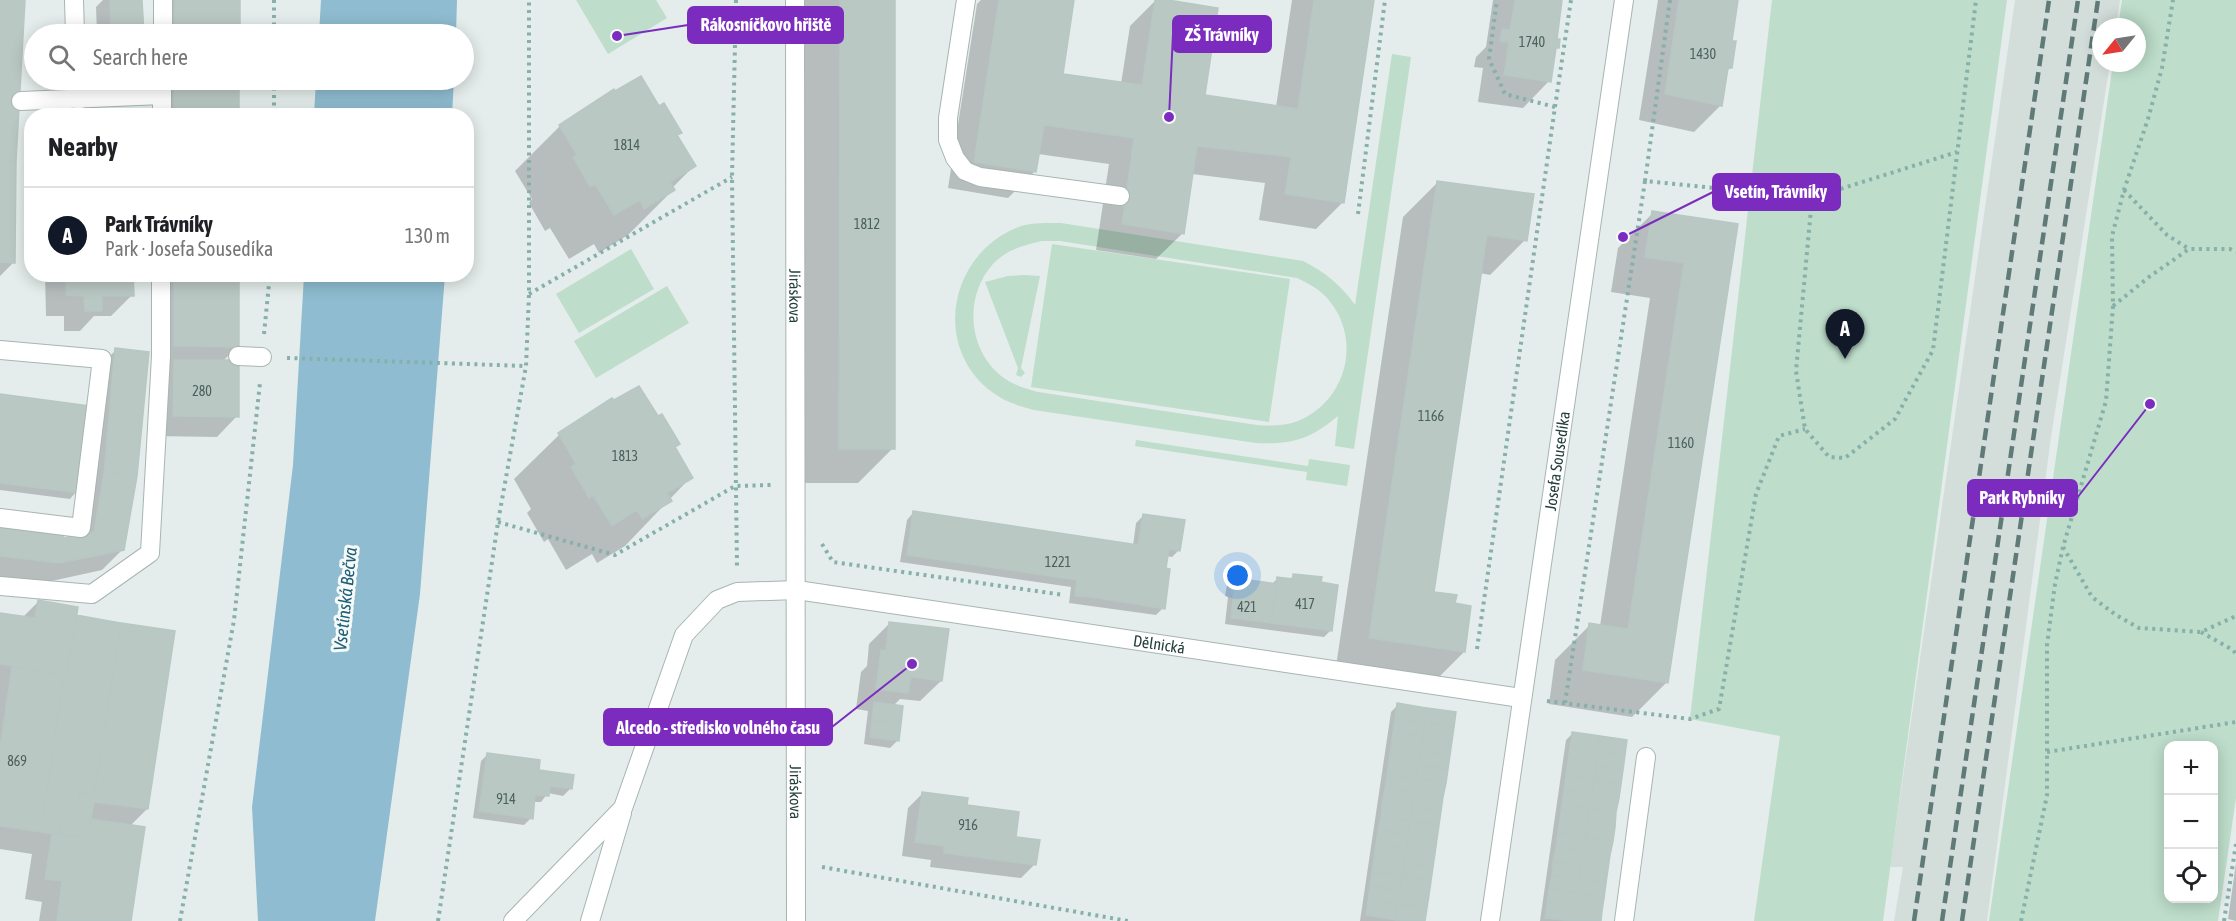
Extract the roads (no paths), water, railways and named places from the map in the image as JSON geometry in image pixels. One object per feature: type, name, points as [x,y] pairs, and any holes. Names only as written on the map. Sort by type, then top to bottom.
[{"type":"street","points":[[74,0],[75,24]]},
{"type":"street","points":[[163,0],[163,24]]},
{"type":"street","name":"Jiráskova","points":[[795,0],[796,921]]},
{"type":"street","points":[[966,0],[948,118],[948,140],[955,158],[965,171],[980,177],[1120,196]]},
{"type":"street","name":"Josefa Sousedíka","points":[[1490,921],[1624,0]]},
{"type":"street","points":[[78,90],[79,100]]},
{"type":"street","points":[[21,101],[79,100],[143,90]]},
{"type":"street","points":[[162,90],[162,108]]},
{"type":"street","points":[[0,586],[92,594],[150,553],[168,355],[162,282]]},
{"type":"street","points":[[0,350],[102,359],[81,528],[0,518]]},
{"type":"street","points":[[238,356],[262,357]]},
{"type":"street","points":[[590,921],[623,808],[684,636],[717,600],[737,592],[797,590]]},
{"type":"street","name":"Dělnická","points":[[797,590],[1521,698]]},
{"type":"street","points":[[1624,921],[1646,757]]},
{"type":"street","points":[[513,921],[623,808]]},
{"type":"water","points":[[321,0],[457,0],[456,24],[320,24]]},
{"type":"water","points":[[315,90],[453,90],[452,108],[314,108]]},
{"type":"water","name":"Vsetínská Bečva","points":[[304,282],[444,282],[420,594],[375,921],[258,921],[252,807],[293,465]]},
{"type":"railway","points":[[1914,921],[2049,0]]},
{"type":"railway","points":[[1942,921],[2078,0]]},
{"type":"railway","points":[[1962,921],[2098,0]]},
{"type":"place","name":"Rákosníčkovo hřiště","points":[[617,36]]},
{"type":"place","name":"ZŠ Trávníky","points":[[1169,117]]},
{"type":"place","name":"Vsetín, Trávníky","points":[[1623,237]]},
{"type":"place","name":"Park Trávníky","points":[[1845,359]]},
{"type":"place","name":"Park Rybníky","points":[[2150,404]]},
{"type":"place","name":"Alcedo - středisko volného času","points":[[912,664]]}]
